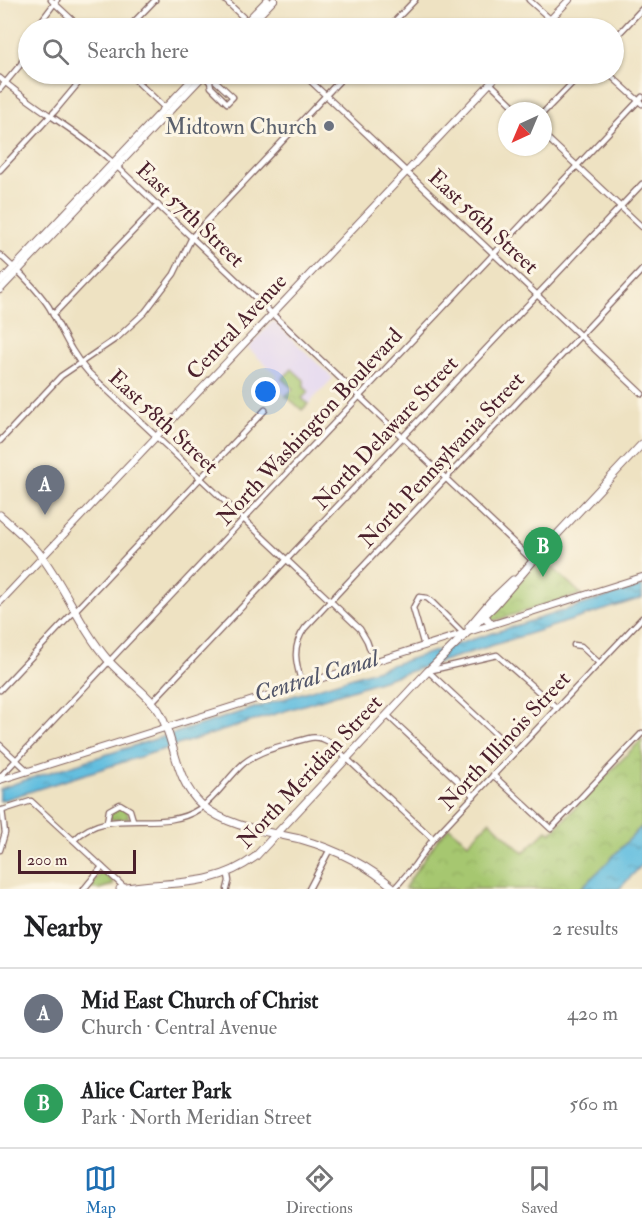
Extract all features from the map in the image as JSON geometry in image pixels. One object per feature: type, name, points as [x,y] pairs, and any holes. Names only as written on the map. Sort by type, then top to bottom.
[{"type":"main road","points":[[255,18],[267,0]]},
{"type":"main road","points":[[257,18],[274,0]]},
{"type":"main road","points":[[551,18],[568,0]]},
{"type":"main road","points":[[115,165],[165,108],[192,84]]},
{"type":"main road","points":[[0,290],[16,269],[193,84]]},
{"type":"main road","name":"Central Avenue","points":[[0,602],[489,84]]},
{"type":"main road","points":[[0,282],[16,269]]},
{"type":"main road","name":"North Meridian Street","points":[[122,889],[197,884],[228,875],[251,860],[278,834],[430,669],[484,615],[533,561],[537,551],[550,542],[642,444]]},
{"type":"main road","points":[[0,515],[42,557],[109,662],[152,702],[160,714],[185,783],[204,806],[233,823],[330,849],[365,866],[395,889]]},
{"type":"main road","name":"North Meridian Street","points":[[464,634],[491,601],[518,576]]},
{"type":"main road","points":[[0,778],[642,577]]},
{"type":"main road","points":[[484,615],[491,624]]},
{"type":"street","points":[[138,18],[155,0]]},
{"type":"street","points":[[225,0],[243,18]]},
{"type":"street","points":[[398,18],[415,0]]},
{"type":"street","points":[[530,0],[549,18]]},
{"type":"street","points":[[43,18],[54,1],[71,18]]},
{"type":"street","points":[[624,28],[642,9]]},
{"type":"street","points":[[0,88],[18,68]]},
{"type":"street","name":"East 57th Street","points":[[0,78],[32,104],[76,131],[115,165],[533,561]]},
{"type":"street","points":[[0,170],[78,84]]},
{"type":"street","points":[[140,84],[165,108]]},
{"type":"street","points":[[211,84],[211,87],[227,103],[233,97],[217,84]]},
{"type":"street","name":"East 56th Street","points":[[314,84],[642,394]]},
{"type":"street","points":[[0,441],[56,381],[120,335],[148,309],[174,274],[192,237],[336,84]]},
{"type":"street","points":[[491,84],[510,102]]},
{"type":"street","points":[[552,104],[571,84]]},
{"type":"street","points":[[621,84],[641,101]]},
{"type":"street","name":"North Washington Boulevard","points":[[0,778],[359,396],[641,101]]},
{"type":"street","points":[[552,142],[642,227]]},
{"type":"street","name":"North Delaware Street","points":[[152,702],[642,184]]},
{"type":"street","points":[[53,315],[158,205]]},
{"type":"street","name":"East 58th Street","points":[[0,255],[35,289],[53,315],[79,363],[363,634],[374,661]]},
{"type":"street","name":"North Pennsylvania Street","points":[[302,684],[296,662],[297,643],[303,630],[642,270]]},
{"type":"street","points":[[0,690],[265,410]]},
{"type":"street","points":[[424,646],[413,608],[419,597],[430,600],[464,634]]},
{"type":"street","name":"North Illinois Street","points":[[395,889],[433,838],[642,618]]},
{"type":"street","points":[[574,645],[581,646],[600,663]]},
{"type":"street","points":[[430,669],[497,655],[557,708]]},
{"type":"street","points":[[430,669],[515,752]]},
{"type":"street","points":[[387,715],[474,795]]},
{"type":"street","points":[[493,775],[551,829],[642,733]]},
{"type":"street","points":[[74,840],[91,827],[107,822],[176,818],[190,814],[204,806],[244,764],[267,751],[309,737],[318,737],[329,742],[433,838]]},
{"type":"street","points":[[0,745],[28,771]]},
{"type":"street","points":[[0,850],[5,833],[1,810],[31,801],[102,867],[122,889]]},
{"type":"street","points":[[107,822],[109,810],[120,804],[129,808],[133,820]]},
{"type":"street","points":[[309,889],[330,849]]},
{"type":"street","points":[[84,889],[102,867]]},
{"type":"street","points":[[226,889],[229,881],[228,875]]},
{"type":"shaded area","points":[[273,321],[333,378],[302,411],[272,383],[278,376],[248,348]]},
{"type":"green space","points":[[292,369],[304,380],[304,387],[309,392],[302,398],[308,404],[302,410],[286,396],[293,389],[282,379]]},
{"type":"green space","points":[[542,558],[581,594],[493,621],[487,616]]},
{"type":"green space","points":[[642,739],[642,826],[580,889],[405,889],[438,839],[449,827],[468,843],[490,821],[523,853],[547,830],[551,833]]},
{"type":"green space","points":[[119,807],[126,809],[129,818],[114,820],[109,818],[112,810]]},
{"type":"green space","points":[[102,872],[114,883],[113,885],[99,889],[87,888]]},
{"type":"water","name":"Central Canal","points":[[642,586],[642,598],[0,801],[0,789],[19,782]]},
{"type":"water","points":[[642,826],[642,865],[619,889],[580,889],[600,870]]},
{"type":"place","name":"Midtown Church","points":[[329,126]]},
{"type":"place","name":"Mid East Church of Christ","points":[[45,515]]},
{"type":"place","name":"Alice Carter Park","points":[[543,577]]}]
